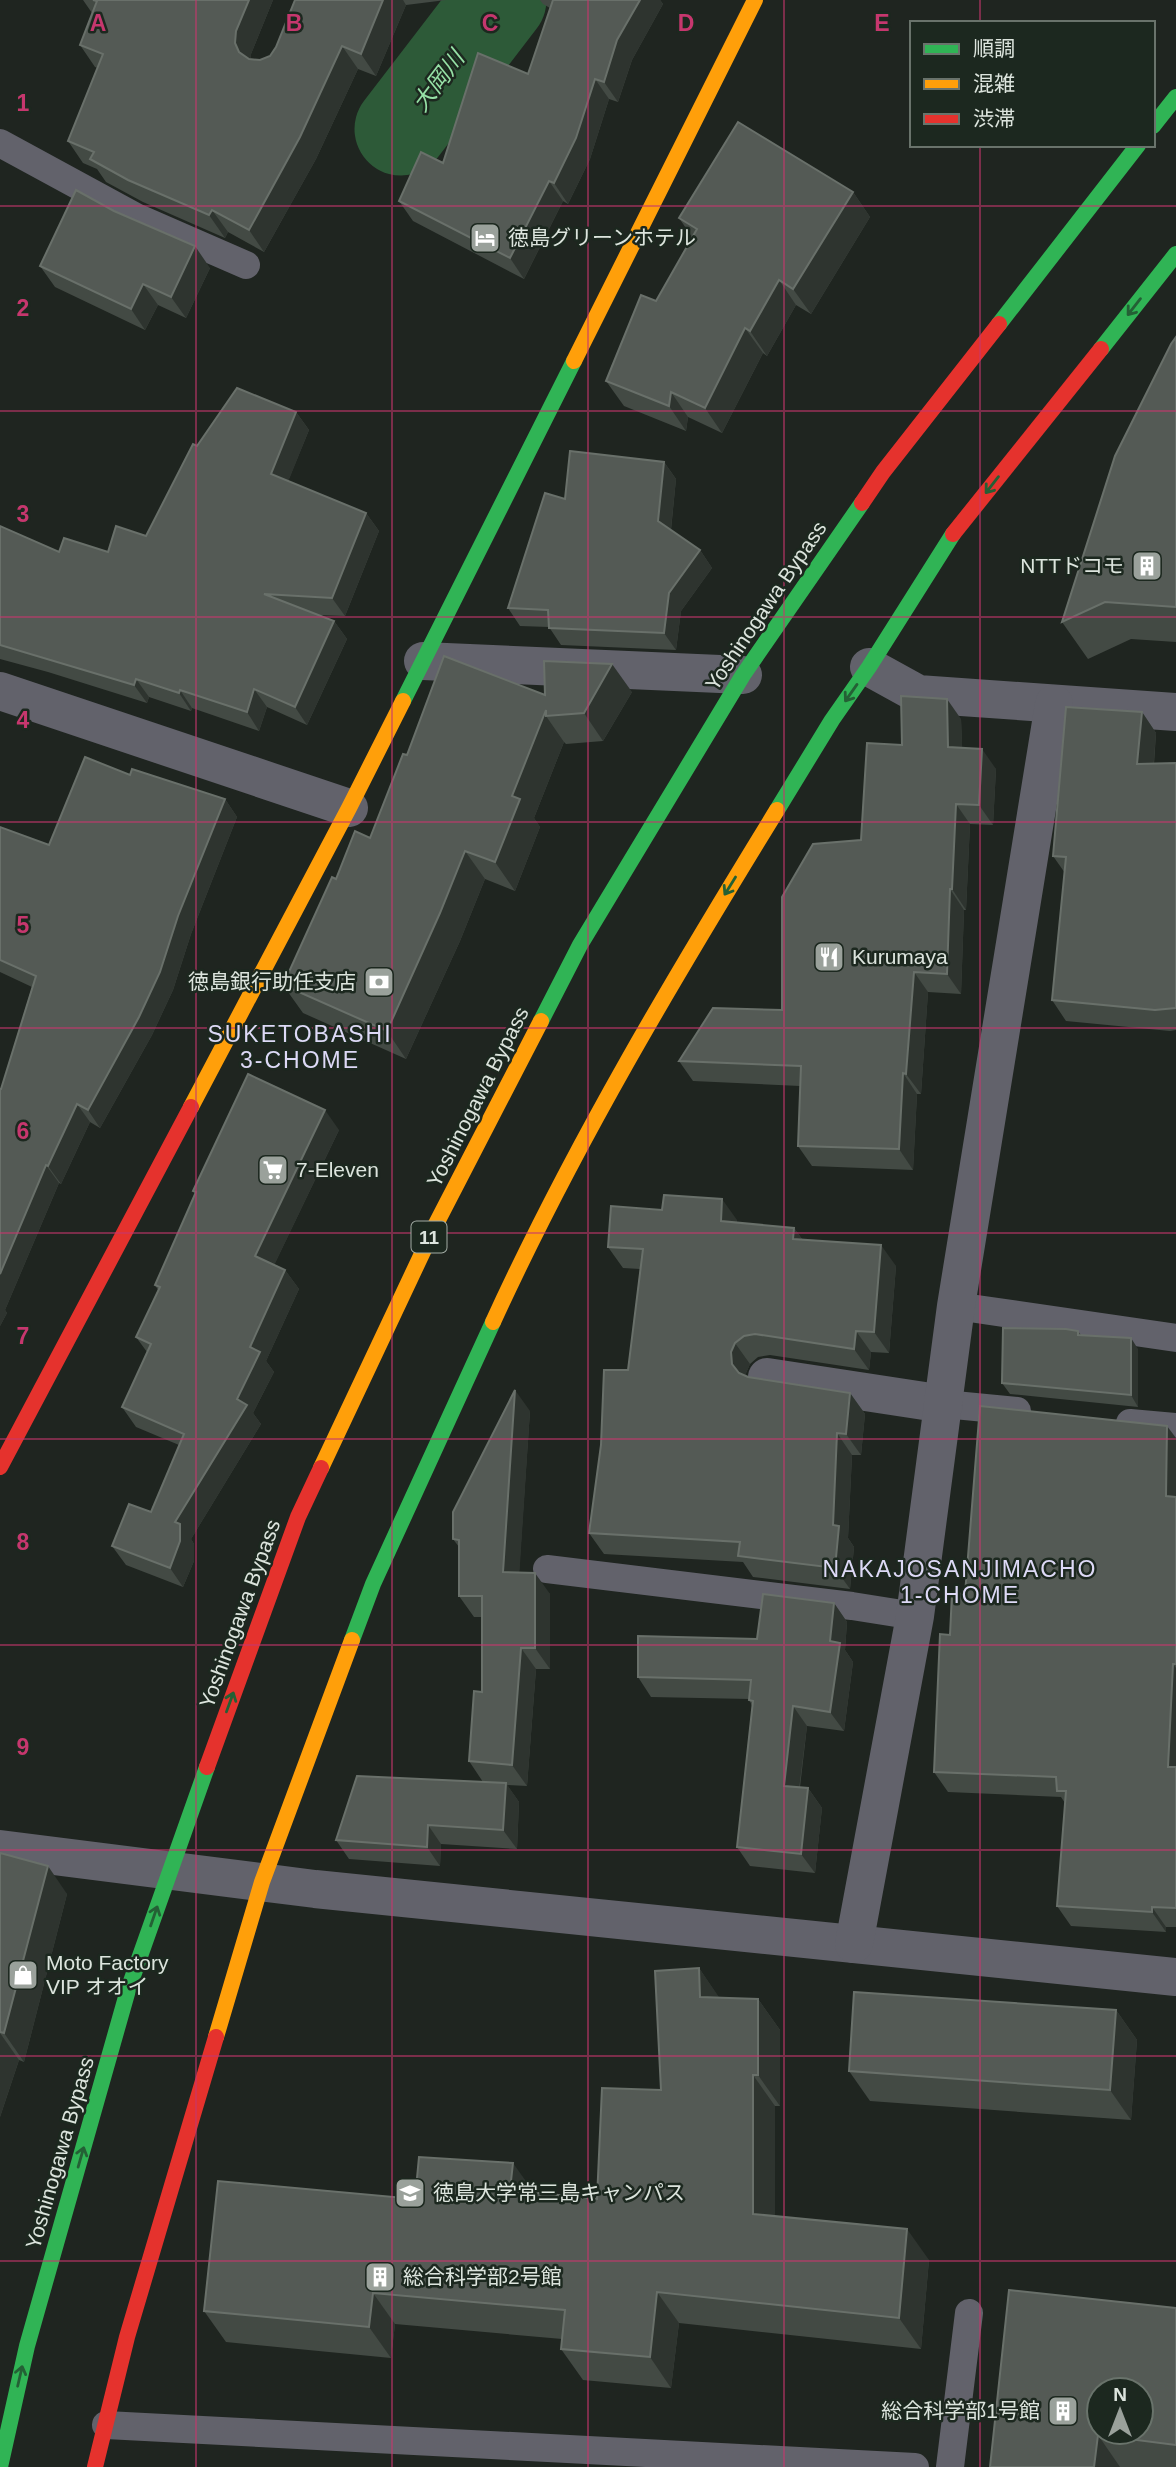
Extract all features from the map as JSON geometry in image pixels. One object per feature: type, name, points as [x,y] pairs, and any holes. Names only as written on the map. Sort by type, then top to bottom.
[{"type":"main road","points":[[0,1467],[349,808],[755,0]]},
{"type":"main road","points":[[1155,123],[1176,97]]},
{"type":"main road","name":"Yoshinogawa Bypass","points":[[0,2467],[30,2333],[128,1990],[169,1870],[298,1517],[436,1224],[580,945],[743,675],[883,472],[1136,147]]},
{"type":"main road","points":[[95,2467],[127,2337],[262,1882],[373,1584],[520,1262],[665,992],[832,720],[869,667],[946,543],[1176,254]]},
{"type":"street","points":[[423,661],[743,675]]},
{"type":"street","points":[[869,667],[918,694],[1176,712]]},
{"type":"street","points":[[0,691],[349,808]]},
{"type":"street","points":[[854,1944],[915,1616],[956,1307],[1054,704]]},
{"type":"street","points":[[767,1377],[944,1404]]},
{"type":"street","points":[[0,1849],[262,1882],[1176,1978]]},
{"type":"lane","points":[[0,143],[136,217],[246,265]]},
{"type":"lane","points":[[956,1307],[1176,1338]]},
{"type":"lane","points":[[944,1404],[1040,1413]]},
{"type":"lane","points":[[1108,1420],[1176,1427]]},
{"type":"lane","points":[[547,1569],[915,1616]]},
{"type":"lane","points":[[950,2467],[969,2313]]},
{"type":"lane","points":[[106,2425],[915,2467]]},
{"type":"building","points":[[93,0],[249,0],[236,31],[235,43],[239,52],[249,59],[260,60],[270,56],[276,47],[295,0],[383,0],[361,54],[342,46],[300,137],[249,230],[212,210],[209,215],[128,180],[90,159],[94,152],[68,141],[103,54],[80,45],[97,1]]},
{"type":"building","points":[[553,0],[640,0],[617,40],[604,82],[595,79],[576,138],[554,183],[549,181],[510,258],[399,201],[421,152],[443,163],[478,53],[528,74]]},
{"type":"building","points":[[738,122],[853,192],[793,289],[779,280],[750,331],[745,328],[705,408],[671,392],[669,406],[606,381],[641,295],[656,301],[697,229],[679,218]]},
{"type":"building","points":[[76,190],[114,211],[195,246],[171,297],[143,284],[131,309],[40,266]]},
{"type":"building","points":[[1176,337],[1176,607],[1105,602],[1062,622],[1115,456]]},
{"type":"building","points":[[237,388],[296,412],[271,474],[366,513],[332,598],[264,594],[334,621],[295,707],[254,689],[247,712],[180,690],[179,693],[136,679],[134,685],[0,645],[0,526],[59,552],[64,538],[108,552],[116,526],[146,536],[193,444],[197,446]]},
{"type":"building","points":[[570,451],[664,462],[658,521],[700,550],[669,593],[664,633],[549,628],[548,610],[508,608],[545,493],[565,499]]},
{"type":"building","points":[[444,656],[545,695],[544,661],[612,664],[584,713],[546,716],[546,710],[512,796],[520,799],[495,862],[465,851],[387,1031],[283,985],[332,877],[336,879],[355,831],[370,838],[403,754],[407,755]]},
{"type":"building","points":[[901,696],[947,699],[948,747],[982,749],[979,805],[956,804],[947,974],[914,972],[906,1074],[903,1073],[899,1149],[798,1146],[801,1066],[679,1061],[713,1008],[782,1010],[782,897],[813,844],[861,840],[867,743],[902,745]]},
{"type":"building","points":[[1066,707],[1142,712],[1137,764],[1176,763],[1176,1008],[1155,1010],[1052,1000],[1066,857],[1053,856]]},
{"type":"building","points":[[85,757],[130,775],[132,769],[225,799],[178,916],[160,972],[139,1017],[88,1110],[77,1104],[48,1166],[46,1165],[0,1274],[0,1089],[36,976],[0,960],[0,827],[49,845]]},
{"type":"building","points":[[248,1074],[325,1110],[255,1256],[285,1270],[250,1347],[260,1352],[237,1399],[247,1405],[175,1522],[180,1524],[180,1541],[170,1568],[112,1546],[129,1504],[151,1512],[184,1434],[122,1407],[151,1344],[136,1337],[160,1287],[155,1285],[196,1192],[193,1191]]},
{"type":"building","points":[[664,1195],[722,1199],[721,1221],[794,1228],[793,1239],[881,1245],[874,1332],[856,1331],[854,1349],[755,1334],[744,1336],[735,1343],[731,1352],[732,1364],[739,1373],[748,1377],[850,1393],[846,1434],[837,1433],[833,1525],[839,1526],[835,1568],[738,1556],[740,1542],[589,1533],[601,1445],[604,1370],[628,1370],[643,1249],[608,1247],[611,1206],[662,1210]]},
{"type":"building","points":[[1003,1328],[1066,1329],[1078,1331],[1078,1335],[1131,1338],[1131,1395],[1002,1383]]},
{"type":"building","points":[[515,1390],[503,1572],[535,1573],[535,1648],[521,1648],[512,1765],[469,1761],[474,1691],[482,1692],[482,1596],[459,1596],[459,1540],[453,1539],[453,1512]]},
{"type":"building","points":[[980,1406],[1167,1426],[1166,1496],[1176,1497],[1176,1664],[1173,1664],[1168,1767],[1176,1767],[1176,1908],[1152,1907],[1152,1912],[1057,1906],[1066,1791],[1057,1791],[1056,1777],[934,1772],[940,1634],[950,1635],[952,1593],[965,1594]]},
{"type":"building","points":[[763,1594],[834,1603],[830,1641],[840,1643],[830,1712],[793,1706],[784,1786],[808,1788],[801,1854],[737,1847],[753,1701],[749,1700],[751,1680],[638,1677],[638,1636],[757,1639]]},
{"type":"building","points":[[357,1776],[506,1783],[503,1830],[428,1825],[427,1847],[336,1840]]},
{"type":"building","points":[[0,1853],[48,1866],[4,2033],[0,2032]]},
{"type":"building","points":[[699,1968],[700,1997],[758,1999],[758,2075],[753,2075],[753,2214],[907,2229],[899,2318],[657,2292],[650,2357],[561,2349],[565,2310],[373,2293],[369,2327],[204,2311],[218,2181],[415,2199],[419,2157],[513,2163],[510,2190],[597,2199],[602,2088],[661,2090],[655,1971]]},
{"type":"building","points":[[854,1992],[1116,2010],[1110,2090],[849,2071]]},
{"type":"building","points":[[1009,2290],[1176,2308],[1176,2445],[1155,2442],[1155,2376],[1085,2376],[1085,2446],[1097,2446],[1094,2467],[990,2467]]},
{"type":"waterway","name":"大岡川","points":[[401,129],[500,0]]},
{"type":"traffic: fast","points":[[1155,123],[1176,97]]},
{"type":"traffic: fast","points":[[999,324],[1136,147]]},
{"type":"traffic: fast","points":[[1101,349],[1176,254]]},
{"type":"traffic: fast","points":[[403,701],[574,361]]},
{"type":"traffic: fast","points":[[541,1021],[580,945],[743,675],[862,503]]},
{"type":"traffic: fast","points":[[777,810],[953,534]]},
{"type":"traffic: fast","points":[[352,1640],[373,1584],[493,1322]]},
{"type":"traffic: fast","points":[[0,2467],[27,2346],[128,1990],[207,1767]]},
{"type":"traffic: slow","points":[[574,361],[755,0]]},
{"type":"traffic: slow","points":[[191,1107],[403,701]]},
{"type":"traffic: slow","points":[[493,1322],[557,1191],[627,1062],[777,810]]},
{"type":"traffic: slow","points":[[321,1468],[436,1224],[541,1021]]},
{"type":"traffic: slow","points":[[216,2037],[262,1882],[352,1640]]},
{"type":"traffic: jam","points":[[862,503],[883,472],[999,324]]},
{"type":"traffic: jam","points":[[953,534],[1101,349]]},
{"type":"traffic: jam","points":[[0,1467],[191,1107]]},
{"type":"traffic: jam","points":[[207,1767],[298,1517],[321,1468]]},
{"type":"traffic: jam","points":[[95,2467],[127,2337],[216,2037]]},
{"type":"place","name":"徳島グリーンホテル","points":[[485,238]]},
{"type":"place","name":"NTTドコモ","points":[[1147,566]]},
{"type":"place","name":"Kurumaya","points":[[829,957]]},
{"type":"place","name":"徳島銀行助任支店","points":[[379,982]]},
{"type":"place","name":"7-Eleven","points":[[273,1170]]},
{"type":"place","name":"Moto Factory VIP オオイ","points":[[23,1975]]},
{"type":"place","name":"徳島大学常三島キャンパス","points":[[410,2193]]},
{"type":"place","name":"総合科学部2号館","points":[[380,2277]]},
{"type":"place","name":"総合科学部1号館","points":[[1063,2411]]},
{"type":"district","name":"SUKETOBASHI 3-CHOME","points":[[300,1047]]},
{"type":"district","name":"NAKAJOSANJIMACHO 1-CHOME","points":[[960,1582]]}]
